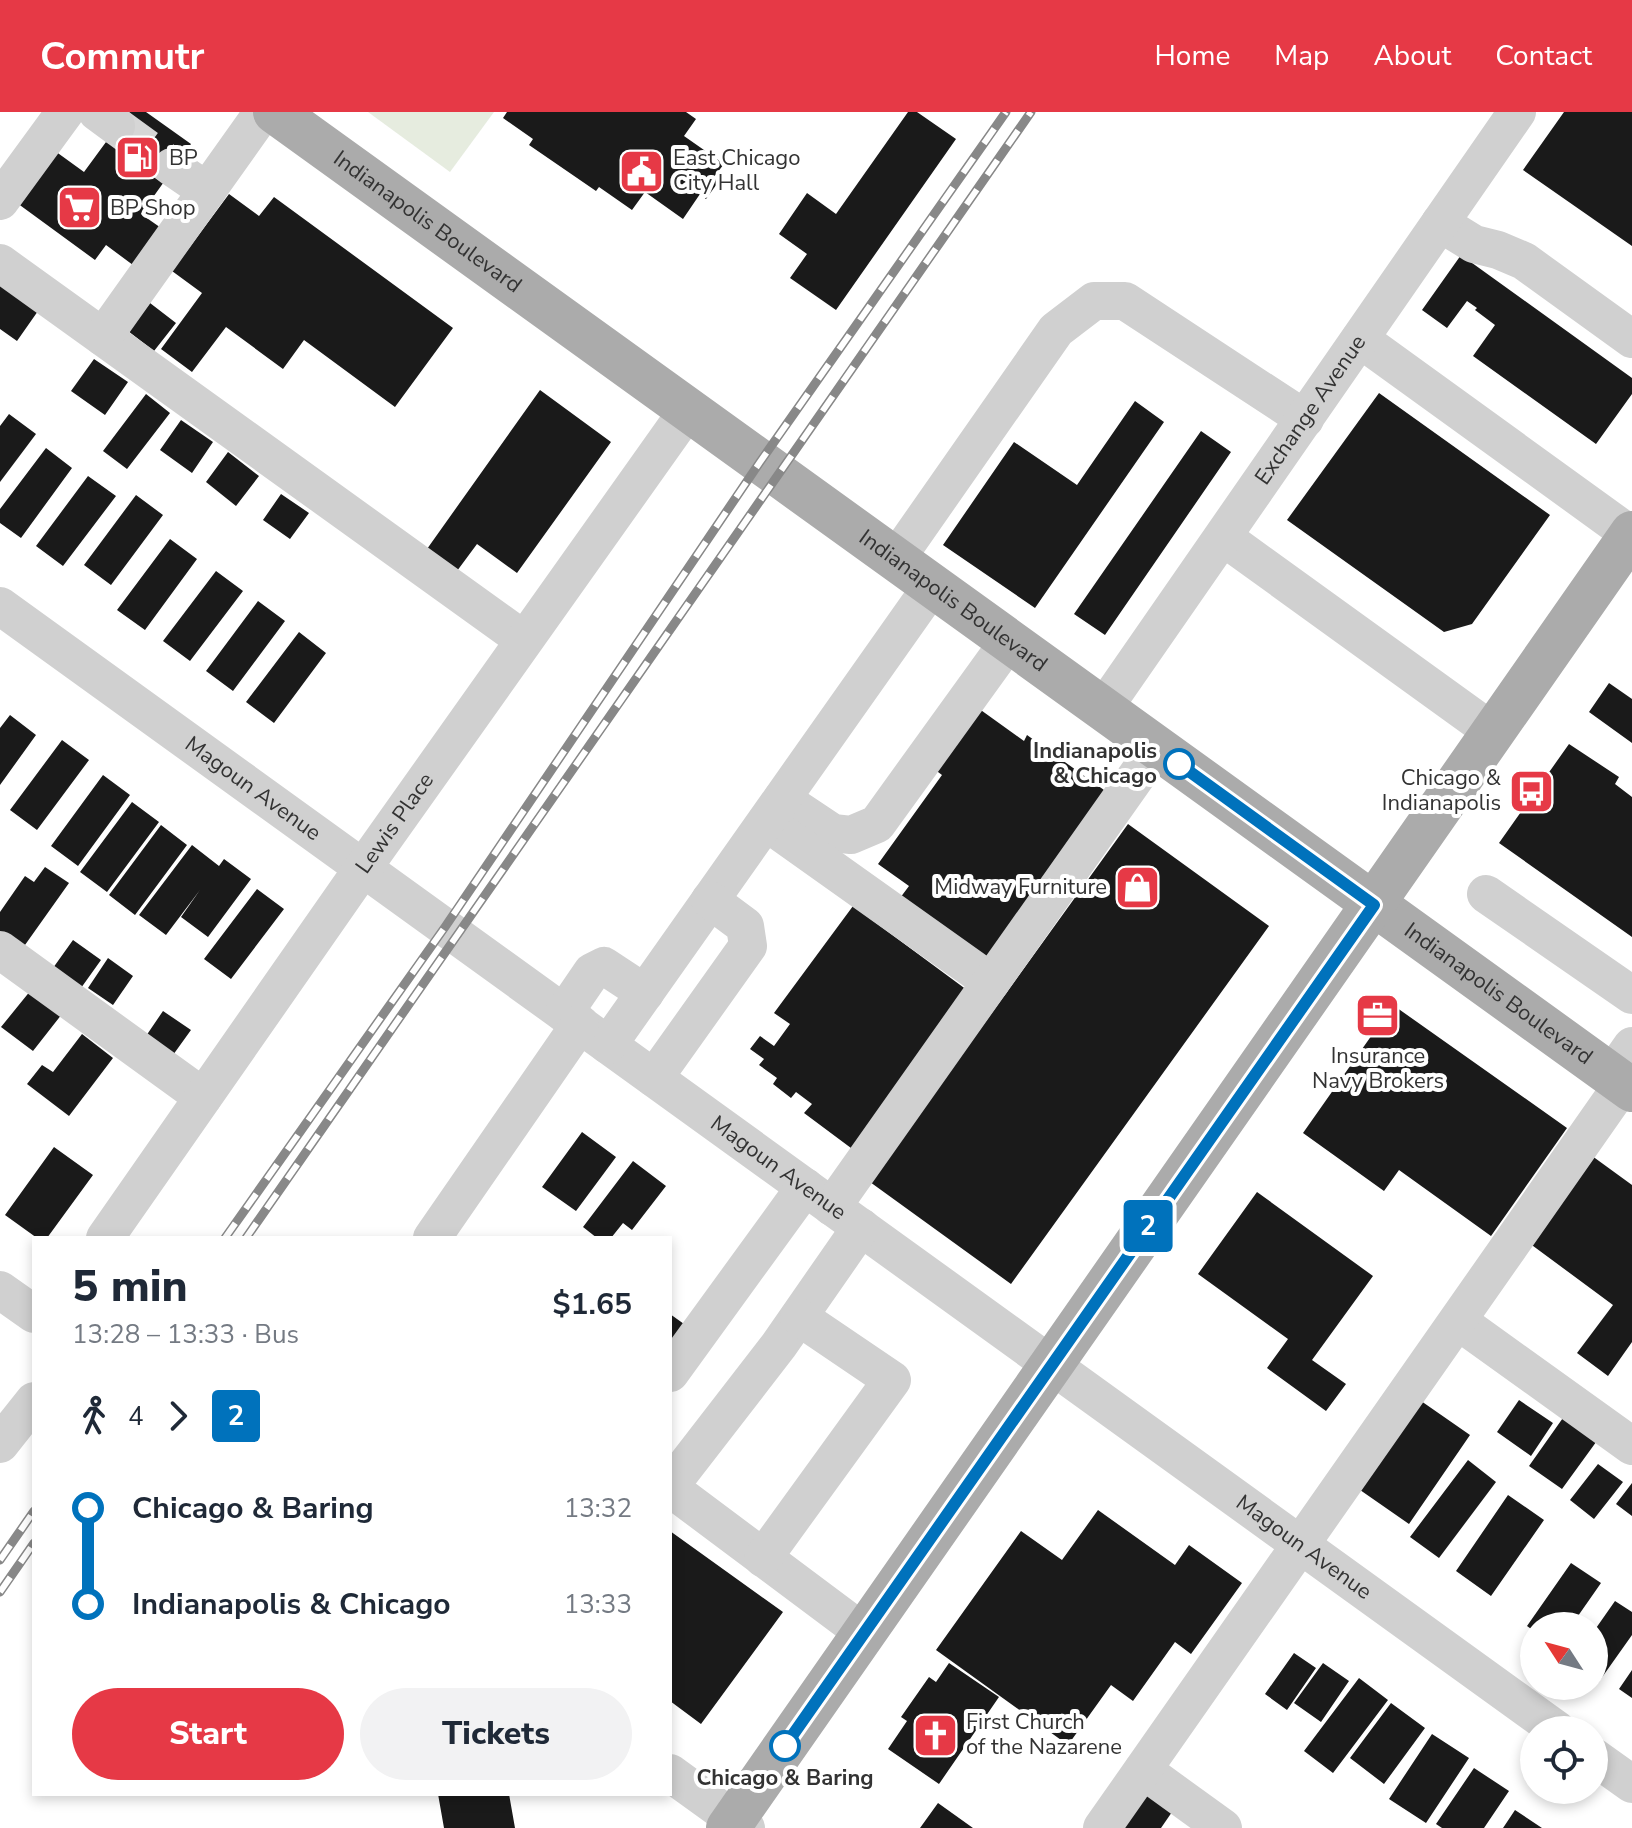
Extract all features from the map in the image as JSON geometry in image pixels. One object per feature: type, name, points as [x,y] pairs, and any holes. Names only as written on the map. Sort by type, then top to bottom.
[{"type":"main road","name":"Indianapolis Boulevard","points":[[275,112],[1374,905],[1624,1074]]},
{"type":"main road","points":[[736,1825],[864,1633],[1631,534]]},
{"type":"street","points":[[0,201],[65,112]]},
{"type":"street","points":[[103,337],[263,112]]},
{"type":"street","name":"Exchange Avenue","points":[[1103,709],[1517,112]]},
{"type":"street","points":[[172,167],[207,191]]},
{"type":"street","points":[[1440,223],[1474,244],[1524,261],[1632,339]]},
{"type":"street","points":[[0,263],[524,640]]},
{"type":"street","points":[[896,559],[1056,330],[1094,301],[1125,301],[1305,419]]},
{"type":"street","points":[[1360,339],[1631,534]]},
{"type":"street","name":"Lewis Place","points":[[106,1236],[688,410]]},
{"type":"street","points":[[1223,537],[1493,732]]},
{"type":"street","points":[[433,1236],[584,1027],[645,993],[932,586]]},
{"type":"street","name":"Magoun Avenue","points":[[0,606],[1538,1716]]},
{"type":"street","points":[[774,811],[833,833],[851,835],[877,824],[1009,641]]},
{"type":"street","points":[[672,1371],[833,1207],[1157,747]]},
{"type":"street","points":[[774,811],[991,982]]},
{"type":"street","points":[[1486,894],[1632,995]]},
{"type":"street","points":[[654,1078],[748,946],[745,926],[710,900]]},
{"type":"street","points":[[0,950],[203,1097]]},
{"type":"street","points":[[584,1027],[592,972],[604,966],[645,993]]},
{"type":"street","points":[[1102,1828],[1458,1321],[1624,1074]]},
{"type":"street","points":[[672,1484],[799,1317],[833,1207]]},
{"type":"street","points":[[0,1290],[32,1313]]},
{"type":"street","points":[[763,1558],[892,1380],[799,1317]]},
{"type":"street","points":[[1458,1321],[1632,1446]]},
{"type":"street","points":[[0,1444],[32,1404]]},
{"type":"street","points":[[672,1489],[864,1633]]},
{"type":"street","points":[[1608,1767],[1632,1784]]},
{"type":"street","points":[[1143,1770],[1223,1828]]},
{"type":"street","points":[[672,1775],[736,1825]]},
{"type":"shaded area","points":[[368,112],[494,112],[450,172]]},
{"type":"building","points":[[128,112],[146,112],[191,144],[141,214],[164,230],[137,268],[106,245],[95,260],[17,203],[55,151],[84,172]]},
{"type":"building","name":"East Chicago City Hall","points":[[507,112],[686,112],[696,119],[684,136],[724,164],[713,178],[719,181],[706,199],[700,194],[683,219],[645,192],[632,210],[599,187],[596,191],[529,145],[533,139],[503,118]]},
{"type":"building","points":[[908,112],[917,112],[956,139],[836,310],[790,278],[807,254],[779,234],[807,193],[836,214]]},
{"type":"building","points":[[1564,112],[1632,112],[1632,246],[1523,170]]},
{"type":"building","points":[[229,194],[259,216],[274,197],[453,328],[395,407],[304,340],[283,369],[226,327],[192,372],[161,349],[202,293],[172,271]]},
{"type":"building","points":[[1461,255],[1632,378],[1632,394],[1596,444],[1473,356],[1495,325],[1475,310],[1477,308],[1467,301],[1447,328],[1422,310]]},
{"type":"building","points":[[0,285],[38,311],[17,341],[0,329]]},
{"type":"building","points":[[150,303],[176,323],[154,351],[128,331]]},
{"type":"building","points":[[94,359],[128,382],[105,415],[71,391]]},
{"type":"building","points":[[540,390],[611,442],[517,573],[477,544],[457,571],[427,549]]},
{"type":"building","points":[[1379,393],[1550,515],[1472,624],[1444,632],[1287,520]]},
{"type":"building","points":[[146,394],[170,413],[127,469],[103,451]]},
{"type":"building","points":[[1135,401],[1164,422],[1035,608],[943,545],[1014,442],[1077,485]]},
{"type":"building","points":[[9,414],[36,434],[0,482],[0,426]]},
{"type":"building","points":[[181,420],[213,442],[192,473],[160,450]]},
{"type":"building","points":[[1201,431],[1231,452],[1105,635],[1074,614]]},
{"type":"building","points":[[46,448],[72,468],[21,538],[0,523],[0,509]]},
{"type":"building","points":[[228,452],[259,476],[236,506],[206,482]]},
{"type":"building","points":[[88,476],[116,496],[63,566],[36,546]]},
{"type":"building","points":[[281,494],[309,513],[290,539],[263,520]]},
{"type":"building","points":[[136,495],[163,515],[111,585],[84,565]]},
{"type":"building","points":[[170,539],[197,559],[145,630],[117,610]]},
{"type":"building","points":[[216,571],[243,591],[190,661],[163,641]]},
{"type":"building","points":[[258,601],[285,621],[233,691],[206,671]]},
{"type":"building","points":[[299,632],[326,653],[274,723],[246,702]]},
{"type":"building","points":[[1609,683],[1632,699],[1632,743],[1589,712]]},
{"type":"building","points":[[978,708],[1024,741],[1027,735],[1111,795],[991,964],[900,898],[909,886],[878,864],[942,775],[934,769]]},
{"type":"building","points":[[10,715],[36,735],[0,785],[0,728]]},
{"type":"building","points":[[62,740],[89,760],[37,830],[10,810]]},
{"type":"building","points":[[1569,744],[1619,777],[1615,784],[1632,797],[1632,937],[1499,843]]},
{"type":"building","points":[[103,775],[130,795],[78,866],[51,846]]},
{"type":"building","points":[[132,802],[159,822],[107,892],[80,872]]},
{"type":"building","points":[[1128,824],[1269,926],[1011,1284],[870,1182]]},
{"type":"building","points":[[161,825],[187,845],[135,915],[109,895]]},
{"type":"building","points":[[192,845],[219,866],[224,859],[251,879],[208,937],[181,917],[200,890],[166,935],[139,915]]},
{"type":"building","points":[[45,867],[69,883],[20,952],[0,938],[0,912],[25,876],[34,882]]},
{"type":"building","points":[[257,889],[284,909],[231,979],[204,959]]},
{"type":"building","points":[[853,906],[971,993],[855,1151],[804,1113],[812,1104],[796,1092],[791,1098],[773,1084],[777,1078],[759,1065],[764,1059],[750,1049],[760,1036],[774,1046],[790,1024],[774,1013]]},
{"type":"building","points":[[73,940],[101,960],[81,988],[53,968]]},
{"type":"building","points":[[108,958],[133,976],[113,1005],[88,988]]},
{"type":"building","points":[[31,990],[62,1014],[33,1051],[1,1027]]},
{"type":"building","points":[[1393,1005],[1567,1128],[1491,1236],[1399,1170],[1384,1191],[1303,1133]]},
{"type":"building","points":[[163,1011],[191,1030],[173,1055],[146,1036]]},
{"type":"building","points":[[82,1034],[113,1058],[69,1116],[27,1084],[42,1065],[53,1072]]},
{"type":"building","points":[[582,1132],[616,1157],[576,1211],[542,1187]]},
{"type":"building","points":[[54,1147],[93,1175],[48,1236],[34,1236],[5,1215]]},
{"type":"building","points":[[1588,1153],[1632,1185],[1632,1342],[1608,1376],[1577,1353],[1613,1305],[1521,1237]]},
{"type":"building","points":[[633,1161],[666,1186],[632,1230],[623,1223],[613,1236],[594,1236],[583,1227]]},
{"type":"building","points":[[1257,1192],[1373,1276],[1312,1360],[1346,1384],[1326,1411],[1267,1368],[1288,1339],[1198,1274]]},
{"type":"building","points":[[672,1315],[684,1324],[672,1342]]},
{"type":"building","points":[[1411,1394],[1470,1435],[1409,1524],[1350,1483]]},
{"type":"building","points":[[1519,1400],[1553,1423],[1531,1456],[1497,1432]]},
{"type":"building","points":[[1565,1415],[1599,1438],[1562,1489],[1529,1466]]},
{"type":"building","points":[[1468,1460],[1496,1482],[1439,1558],[1410,1537]]},
{"type":"building","points":[[1598,1464],[1623,1482],[1594,1519],[1570,1500]]},
{"type":"building","points":[[1632,1483],[1632,1516],[1616,1504]]},
{"type":"building","points":[[1508,1495],[1544,1520],[1491,1596],[1456,1571]]},
{"type":"building","points":[[1098,1510],[1175,1565],[1189,1545],[1242,1583],[1191,1654],[1175,1642],[1133,1701],[1111,1685],[1068,1745],[936,1650],[1021,1531],[1062,1560]]},
{"type":"building","points":[[672,1532],[783,1612],[701,1724],[672,1702]]},
{"type":"building","points":[[1571,1563],[1601,1583],[1581,1612],[1537,1612]]},
{"type":"building","points":[[1615,1601],[1632,1612],[1632,1635],[1608,1669],[1608,1612]]},
{"type":"building","points":[[1294,1653],[1316,1668],[1287,1710],[1265,1694]]},
{"type":"building","name":"First Church of the Nazarene","points":[[949,1663],[999,1697],[939,1784],[888,1749],[907,1721],[901,1717],[929,1677],[936,1682]]},
{"type":"building","points":[[1323,1663],[1349,1681],[1321,1722],[1294,1703]]},
{"type":"building","points":[[1632,1670],[1632,1698],[1619,1689]]},
{"type":"building","points":[[1359,1678],[1388,1700],[1333,1773],[1304,1751]]},
{"type":"building","points":[[1391,1703],[1425,1728],[1384,1784],[1350,1758]]},
{"type":"building","points":[[1432,1734],[1469,1758],[1426,1823],[1389,1799]]},
{"type":"building","points":[[1474,1768],[1509,1791],[1484,1828],[1442,1828],[1436,1824]]},
{"type":"building","points":[[1137,1788],[1172,1812],[1161,1828],[1111,1828]]},
{"type":"building","points":[[438,1796],[509,1796],[515,1828],[444,1828]]},
{"type":"building","points":[[938,1803],[973,1828],[920,1828]]},
{"type":"building","points":[[1515,1810],[1542,1828],[1503,1828]]},
{"type":"tunnel","points":[[116,126],[172,167]]},
{"type":"railway","points":[[226,1236],[445,927],[760,462],[1006,112]]},
{"type":"railway","points":[[247,1236],[1031,112]]},
{"type":"railway","points":[[0,1560],[32,1514]]},
{"type":"railway","points":[[0,1592],[32,1546]]},
{"type":"bus line","name":"2","points":[[785,1746],[1374,905],[1179,764]]},
{"type":"place","name":"BP","points":[[138,158]]},
{"type":"place","name":"East Chicago City Hall","points":[[642,171]]},
{"type":"place","name":"BP Shop","points":[[79,208]]},
{"type":"place","name":"Indianapolis & Chicago","points":[[1179,764]]},
{"type":"place","name":"Chicago & Indianapolis","points":[[1532,791]]},
{"type":"place","name":"Midway Furniture","points":[[1138,887]]},
{"type":"place","name":"Insurance Navy Brokers","points":[[1378,1015]]},
{"type":"place","name":"First Church of the Nazarene","points":[[935,1735]]},
{"type":"place","name":"Chicago & Baring","points":[[785,1746]]}]
